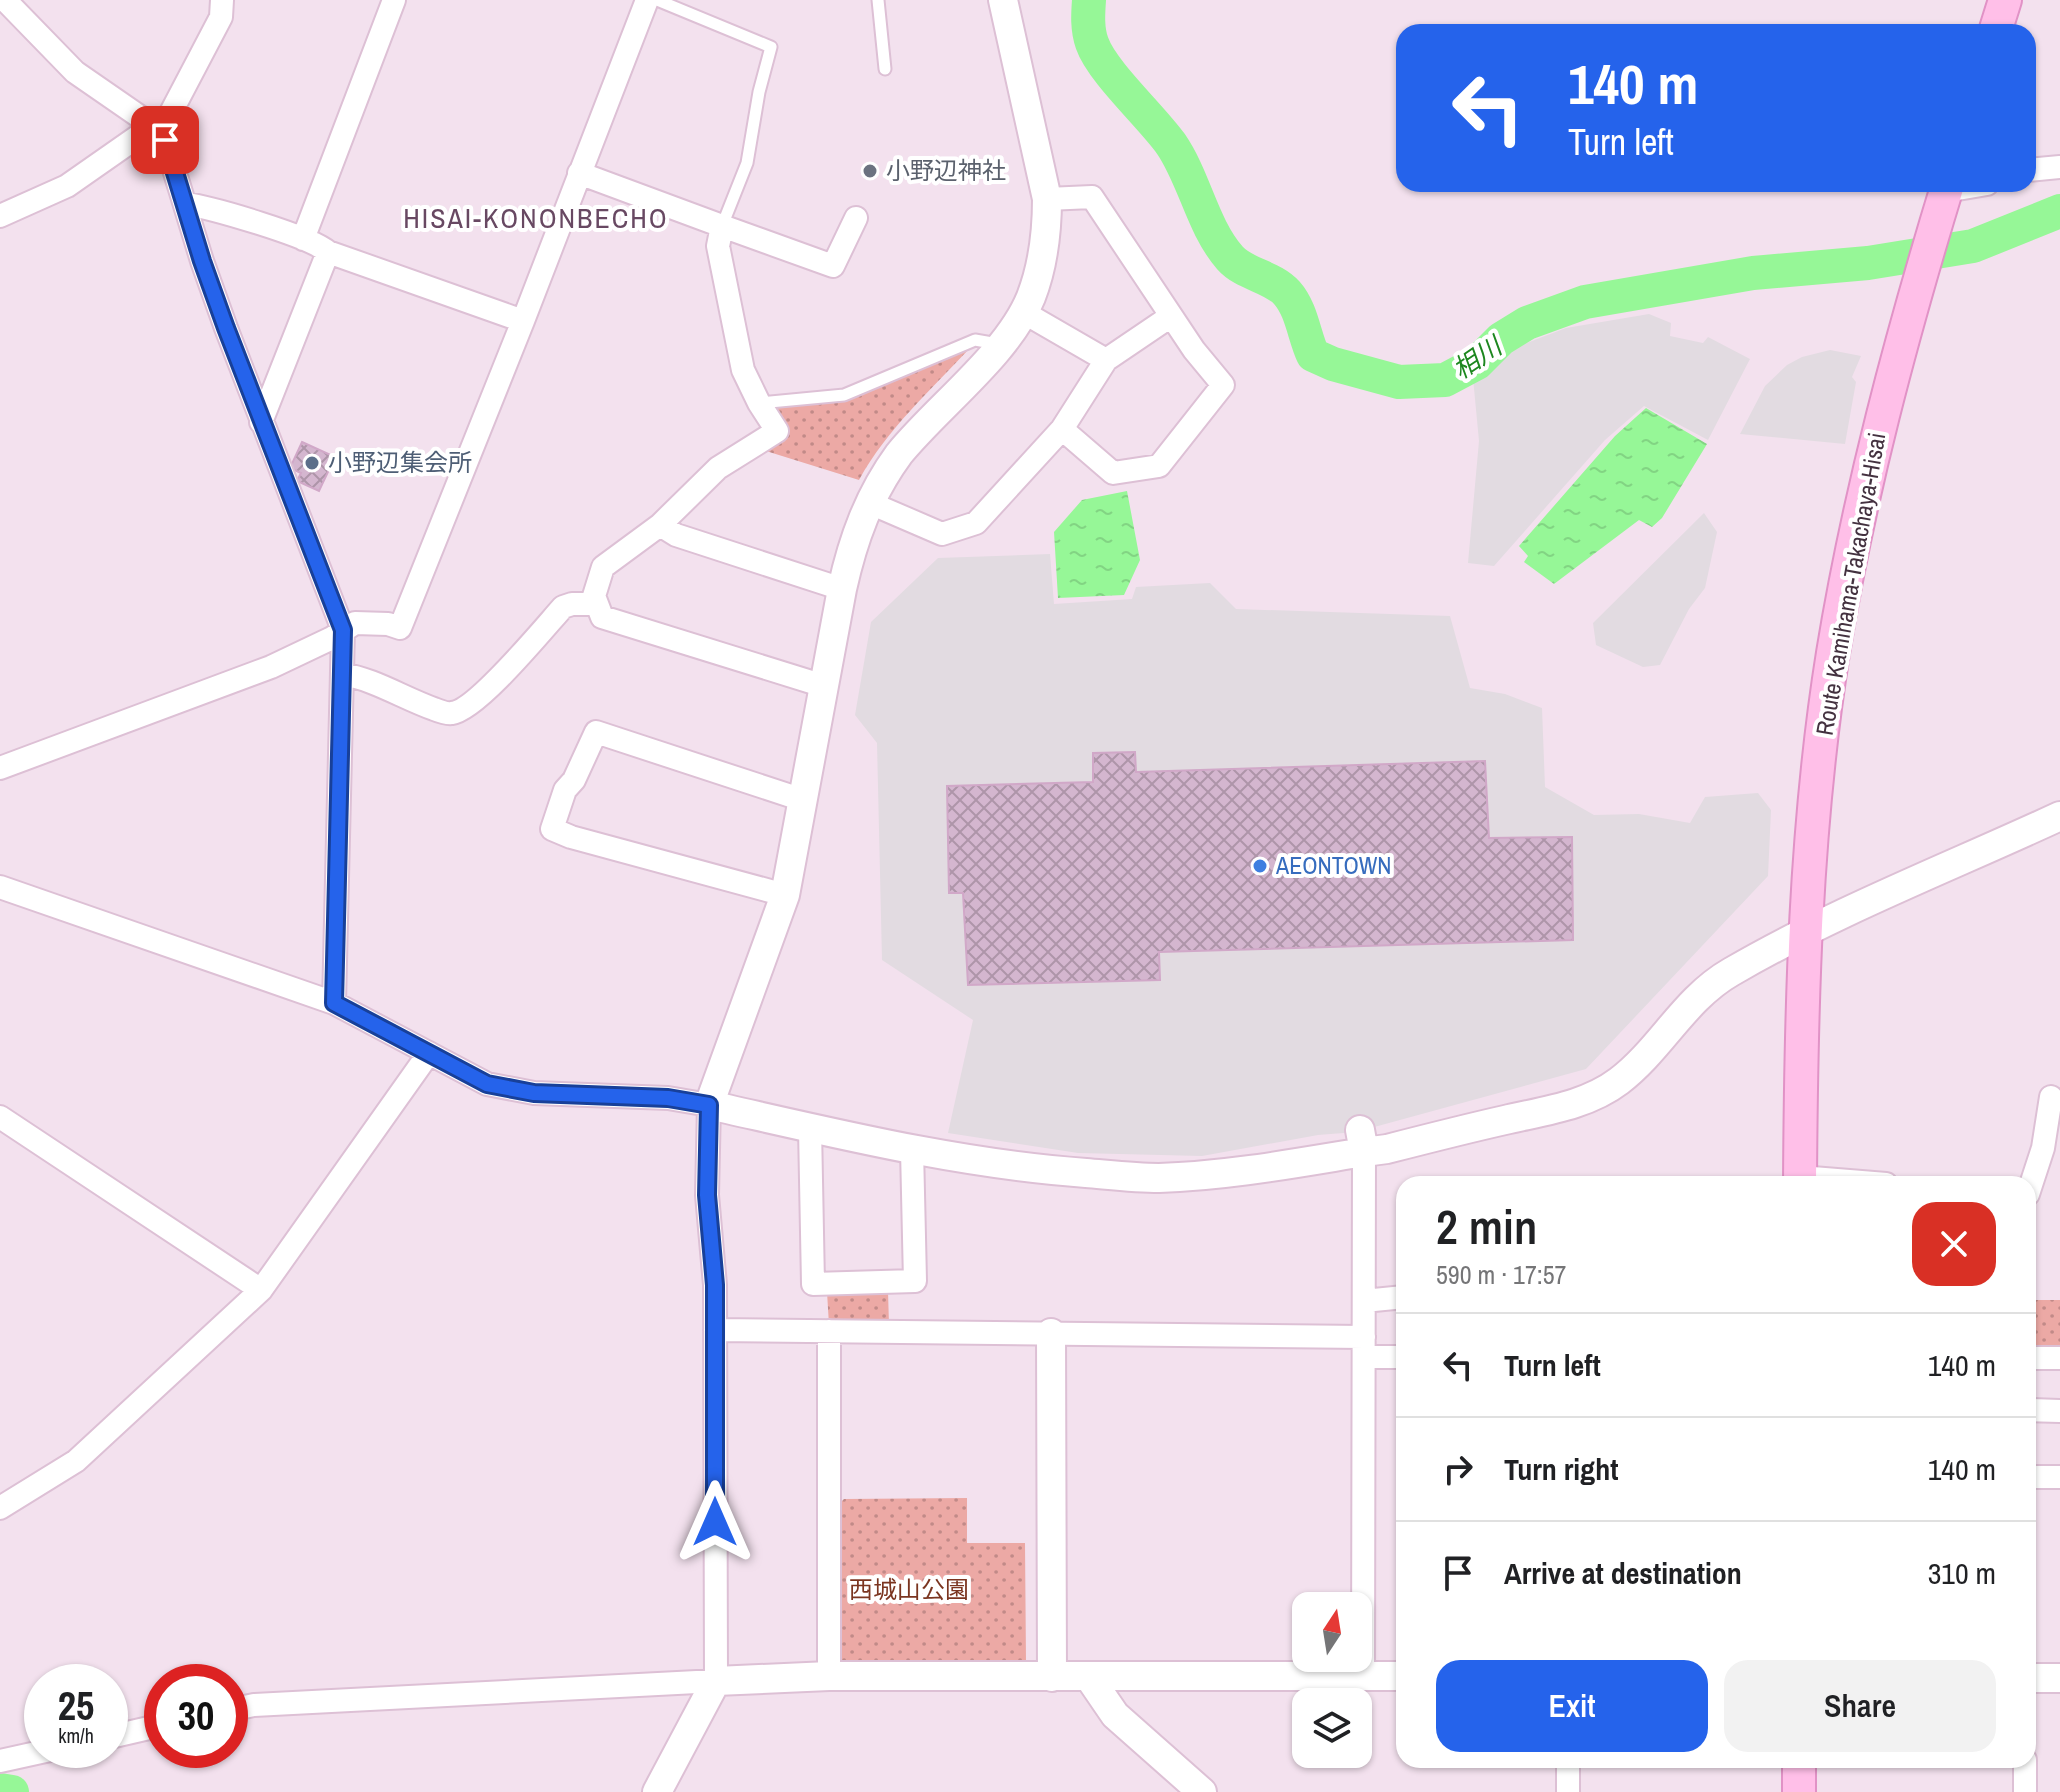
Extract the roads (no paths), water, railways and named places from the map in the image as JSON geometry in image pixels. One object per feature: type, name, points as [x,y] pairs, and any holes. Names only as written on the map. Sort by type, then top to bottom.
[{"type":"main road","points":[[1998,24],[2005,0]]},
{"type":"main road","name":"Route Kamihama-Takachaya-Hisai","points":[[1800,1176],[1806,930],[1818,777],[1833,654],[1879,427],[1944,199]]},
{"type":"main road","points":[[1799,1768],[1799,1792]]},
{"type":"street","points":[[5,0],[75,72],[156,128],[165,140],[202,261],[343,630],[334,1003]]},
{"type":"street","points":[[0,216],[67,186],[140,135],[166,122],[221,17],[222,0]]},
{"type":"street","points":[[303,239],[394,0]]},
{"type":"street","points":[[0,768],[271,667],[332,638],[355,623],[388,624],[400,628],[647,0]]},
{"type":"street","points":[[657,1792],[716,1681],[715,1285],[707,1195],[709,1105],[785,895],[852,543],[885,473],[913,437],[1000,345],[1023,312],[1031,297],[1043,254],[1047,199],[1003,0]]},
{"type":"street","points":[[2036,169],[2060,167]]},
{"type":"street","points":[[579,173],[833,266],[856,218]]},
{"type":"street","points":[[1944,199],[1964,192]]},
{"type":"street","points":[[1047,199],[1092,197],[1171,316],[1223,385],[1159,466],[1113,473],[1062,429]]},
{"type":"street","points":[[185,204],[203,206],[321,245],[328,252],[523,321]]},
{"type":"street","points":[[722,226],[718,246],[743,370],[777,431],[718,468],[660,525],[603,567],[594,596],[602,617],[824,686]]},
{"type":"street","points":[[261,422],[328,252]]},
{"type":"street","points":[[1023,312],[1106,360]]},
{"type":"street","points":[[870,503],[942,534],[976,523],[1062,429],[1106,360],[1171,316]]},
{"type":"street","points":[[660,525],[676,535],[842,589]]},
{"type":"street","points":[[342,674],[358,677],[437,710],[452,713],[462,709],[493,684],[563,607],[596,604]]},
{"type":"street","points":[[785,895],[571,837],[552,829],[565,790],[574,780],[596,732],[803,800]]},
{"type":"street","points":[[0,887],[334,1003],[474,1079],[534,1093],[668,1098],[991,1164],[1156,1178],[1255,1169],[1362,1141],[1563,1107],[1593,1097],[1618,1082],[1645,1057],[1712,983],[1806,930],[2060,816]]},
{"type":"street","points":[[0,1508],[76,1461],[261,1290],[429,1053]]},
{"type":"street","points":[[2034,1176],[2043,1148],[2051,1097]]},
{"type":"street","points":[[0,1117],[261,1290]]},
{"type":"street","points":[[810,1128],[813,1284],[915,1281],[912,1149]]},
{"type":"street","points":[[1362,1141],[1363,1676]]},
{"type":"street","points":[[1364,1301],[1396,1298]]},
{"type":"street","points":[[715,1330],[1051,1333],[1364,1347],[1396,1355]]},
{"type":"street","points":[[829,1331],[829,1676]]},
{"type":"street","points":[[1051,1333],[1052,1677]]},
{"type":"street","points":[[2036,1358],[2060,1358]]},
{"type":"street","points":[[2036,1410],[2060,1411]]},
{"type":"street","points":[[2036,1477],[2060,1477]]},
{"type":"street","points":[[248,1706],[829,1676],[1396,1676]]},
{"type":"street","points":[[1089,1677],[1115,1715],[1202,1792]]},
{"type":"street","points":[[2036,1678],[2060,1678]]},
{"type":"street","points":[[0,1761],[24,1756]]},
{"type":"street","points":[[1568,1768],[1568,1792]]},
{"type":"street","points":[[2025,1768],[2025,1792]]},
{"type":"lane","points":[[657,0],[771,47],[759,92],[747,163],[722,226]]},
{"type":"lane","points":[[878,0],[885,69]]},
{"type":"lane","points":[[759,403],[844,395],[975,340],[1000,345]]},
{"type":"water","points":[[1646,408],[1707,444],[1662,518],[1652,527],[1639,520],[1554,584],[1524,562],[1528,556],[1519,546],[1615,436]]},
{"type":"water","points":[[1127,491],[1140,560],[1124,595],[1058,598],[1054,532],[1082,500]]},
{"type":"waterway","name":"相川","points":[[1089,0],[1089,32],[1097,55],[1171,144],[1212,232],[1230,258],[1287,293],[1299,315],[1313,355],[1333,364],[1399,382],[1445,380],[1477,363],[1501,339],[1527,323],[1585,302],[1753,273],[1868,263],[1973,246],[2060,211]]},
{"type":"waterway","points":[[0,1790],[12,1792]]},
{"type":"place","name":"小野辺神社","points":[[870,171]]},
{"type":"place","name":"小野辺集会所","points":[[312,463]]},
{"type":"place","name":"AEONTOWN","points":[[1260,866]]},
{"type":"district","name":"HISAI-KONONBECHO","points":[[536,218]]},
{"type":"park label","name":"西城山公園","points":[[909,1590]]}]
